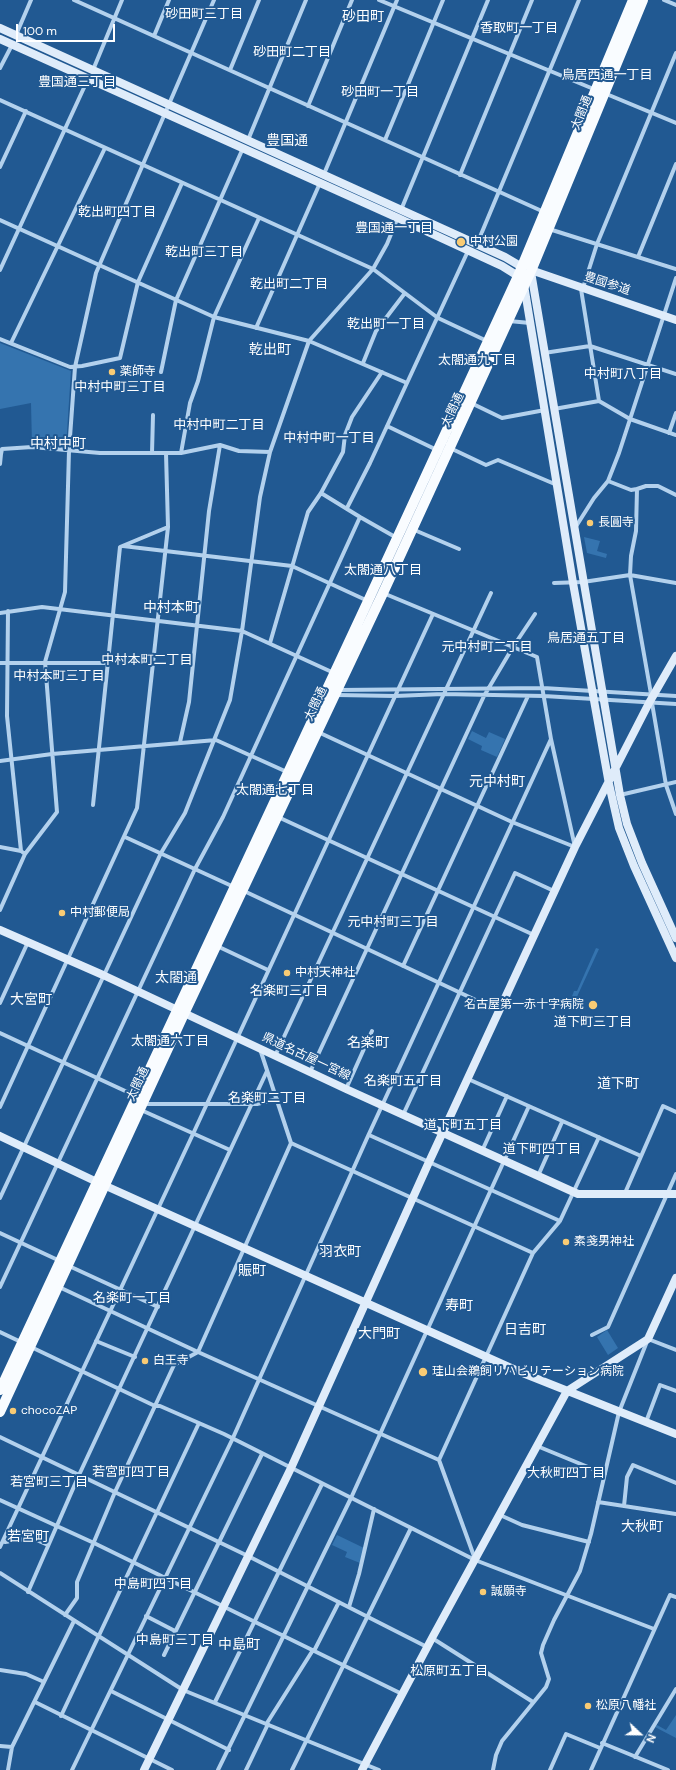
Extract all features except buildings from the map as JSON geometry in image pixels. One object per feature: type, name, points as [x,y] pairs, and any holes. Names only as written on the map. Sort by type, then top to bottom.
[{"type":"main road","name":"太閤通","points":[[101,1184],[142,1107],[180,1012],[239,889],[278,817],[318,732],[336,692],[339,675],[368,601],[488,341],[523,271],[548,229],[633,0]]},
{"type":"main road","name":"太閤通","points":[[0,1412],[26,1345],[101,1184],[136,1096],[217,946],[288,772],[383,592],[524,286],[523,271],[544,212],[643,0]]},
{"type":"main road","name":"太閤通","points":[[0,1390],[59,1287],[65,1263]]},
{"type":"street","points":[[16,35],[31,0]]},
{"type":"street","points":[[76,0],[544,212]]},
{"type":"street","points":[[93,70],[122,0]]},
{"type":"street","points":[[154,36],[169,0]]},
{"type":"street","points":[[0,910],[23,852],[57,812],[45,662],[65,592],[69,451],[75,367],[96,273],[214,0]]},
{"type":"street","points":[[230,70],[259,0]]},
{"type":"street","points":[[248,140],[306,0]]},
{"type":"street","points":[[308,106],[352,0]]},
{"type":"street","points":[[379,0],[676,123]]},
{"type":"street","points":[[324,174],[397,0]]},
{"type":"street","points":[[385,140],[443,0]]},
{"type":"street","points":[[0,1198],[161,853],[185,814],[216,740],[230,700],[242,631],[260,497],[270,452],[308,341],[373,269],[387,244],[488,0]]},
{"type":"street","points":[[460,174],[532,0]]},
{"type":"street","points":[[477,244],[579,0]]},
{"type":"street","points":[[664,0],[676,5]]},
{"type":"street","points":[[0,28],[506,257],[523,271],[544,353],[575,529],[609,784],[619,828],[634,866],[676,958]]},
{"type":"street","points":[[0,39],[398,218],[468,252],[502,266],[523,271]]},
{"type":"street","points":[[0,68],[12,44]]},
{"type":"street","points":[[599,401],[582,289],[597,244],[676,53]]},
{"type":"street","points":[[0,270],[89,78]]},
{"type":"street","points":[[0,100],[373,269],[438,318],[488,341]]},
{"type":"street","points":[[0,168],[26,111]]},
{"type":"street","points":[[11,343],[105,148]]},
{"type":"street","points":[[161,372],[176,300],[243,148]]},
{"type":"street","points":[[638,257],[676,164]]},
{"type":"street","points":[[0,339],[70,367],[120,358],[138,282],[182,183]]},
{"type":"street","points":[[256,328],[320,183]]},
{"type":"street","points":[[181,453],[190,403],[198,381],[214,317],[259,218]]},
{"type":"street","points":[[0,220],[214,317],[308,341],[363,363],[407,383]]},
{"type":"street","points":[[548,229],[676,269]]},
{"type":"street","points":[[347,508],[388,426],[468,252]]},
{"type":"street","name":"豊國参道","points":[[523,271],[676,320]]},
{"type":"street","points":[[575,529],[594,498],[608,481],[676,278]]},
{"type":"street","points":[[524,286],[574,582],[620,794],[628,824],[642,863],[676,938]]},
{"type":"street","points":[[363,363],[376,331],[405,293]]},
{"type":"street","points":[[508,321],[530,323]]},
{"type":"street","points":[[544,353],[590,346],[676,374]]},
{"type":"street","points":[[270,643],[308,512],[322,493],[343,452],[345,434],[352,417],[382,372]]},
{"type":"street","points":[[554,409],[599,401],[630,419],[676,435]]},
{"type":"street","points":[[470,403],[502,418],[545,410]]},
{"type":"street","points":[[670,433],[676,413]]},
{"type":"street","points":[[152,453],[153,415]]},
{"type":"street","points":[[388,426],[438,450],[450,448],[486,465],[498,460],[558,485]]},
{"type":"street","points":[[0,464],[2,449],[32,447],[100,453],[181,453],[220,445],[239,451],[270,452]]},
{"type":"street","points":[[180,742],[189,702],[209,511],[220,445]]},
{"type":"street","points":[[0,1108],[137,808],[158,621],[164,551],[168,526],[166,453]]},
{"type":"street","points":[[608,481],[631,490],[646,486],[658,486],[676,495]]},
{"type":"street","points":[[637,489],[636,531],[631,556],[630,575],[653,694]]},
{"type":"street","points":[[322,493],[397,538]]},
{"type":"street","points":[[0,1287],[137,991],[195,869],[223,817],[360,517]]},
{"type":"street","points":[[93,805],[120,547],[168,526]]},
{"type":"street","points":[[412,529],[459,549]]},
{"type":"street","points":[[122,546],[292,566],[368,601]]},
{"type":"street","points":[[554,583],[583,582],[630,575],[676,583]]},
{"type":"street","points":[[383,592],[537,657],[551,738],[575,847]]},
{"type":"street","points":[[275,1056],[491,593]]},
{"type":"street","points":[[0,612],[42,607],[242,631],[339,675]]},
{"type":"street","points":[[8,611],[6,716],[23,852]]},
{"type":"street","points":[[0,1547],[43,1458],[110,1310],[434,614]]},
{"type":"street","points":[[310,1072],[484,696],[534,614]]},
{"type":"street","points":[[144,1770],[291,1468],[575,847],[609,784],[615,769],[650,703],[653,694],[676,656]]},
{"type":"street","points":[[0,663],[108,663]]},
{"type":"street","points":[[336,692],[399,688],[543,688],[650,703],[676,704]]},
{"type":"street","points":[[336,692],[395,696],[443,694],[544,696],[653,694],[676,696]]},
{"type":"street","points":[[403,966],[528,696]]},
{"type":"street","points":[[650,703],[666,785],[676,814]]},
{"type":"street","points":[[318,732],[512,822],[575,847]]},
{"type":"street","points":[[72,1770],[165,1578],[188,1527],[232,1440],[382,1105],[551,738]]},
{"type":"street","points":[[0,761],[52,754],[216,740],[288,772]]},
{"type":"street","points":[[620,794],[676,782]]},
{"type":"street","points":[[278,817],[534,936]]},
{"type":"street","points":[[125,837],[499,1011]]},
{"type":"street","points":[[0,847],[23,852]]},
{"type":"street","points":[[403,1115],[515,872],[555,891]]},
{"type":"street","name":"県道名古屋一宮線","points":[[0,930],[68,959],[346,1089],[578,1194],[676,1194]]},
{"type":"street","points":[[0,1003],[29,942]]},
{"type":"street","points":[[217,946],[268,970]]},
{"type":"street","points":[[346,1089],[372,1031]]},
{"type":"street","points":[[0,1033],[136,1096]]},
{"type":"street","points":[[65,1615],[77,1598],[77,1582],[115,1492],[174,1365],[198,1352],[291,1143],[260,1049]]},
{"type":"street","points":[[28,1592],[79,1475],[268,1071]]},
{"type":"street","points":[[468,1079],[641,1156]]},
{"type":"street","points":[[482,1151],[507,1096]]},
{"type":"street","points":[[142,1107],[207,1104],[252,1104],[277,1099]]},
{"type":"street","points":[[218,1770],[309,1587],[351,1498],[528,1106]]},
{"type":"street","points":[[624,1194],[663,1106],[676,1112]]},
{"type":"street","points":[[142,1107],[193,1134],[230,1150]]},
{"type":"street","points":[[538,1176],[562,1122]]},
{"type":"street","points":[[369,1135],[560,1221]]},
{"type":"street","points":[[0,1136],[101,1184],[487,1357],[567,1391],[676,1434]]},
{"type":"street","points":[[475,1560],[439,1460],[533,1253],[560,1221],[599,1137]]},
{"type":"street","points":[[291,1143],[533,1253]]},
{"type":"street","points":[[592,1335],[608,1328],[676,1174]]},
{"type":"street","points":[[0,1233],[158,1307]]},
{"type":"street","points":[[493,1770],[496,1755],[502,1741],[546,1687],[549,1679],[541,1653],[551,1626],[566,1594],[580,1571],[589,1542],[619,1412],[648,1339],[676,1278]]},
{"type":"street","points":[[59,1287],[259,1380],[439,1460]]},
{"type":"street","points":[[0,1332],[155,1406],[160,1406],[262,1454],[475,1560],[654,1629]]},
{"type":"street","points":[[648,1339],[676,1350]]},
{"type":"street","points":[[363,1767],[567,1391],[648,1339]]},
{"type":"street","points":[[96,1341],[134,1357]]},
{"type":"street","points":[[645,1422],[660,1385],[676,1391]]},
{"type":"street","points":[[61,1716],[199,1424]]},
{"type":"street","points":[[0,1437],[248,1556],[427,1647]]},
{"type":"street","points":[[537,1446],[605,1474]]},
{"type":"street","points":[[164,1655],[262,1454]]},
{"type":"street","points":[[624,1506],[627,1477],[633,1465],[676,1483]]},
{"type":"street","points":[[215,1702],[322,1484]]},
{"type":"street","points":[[0,1500],[94,1542],[402,1694]]},
{"type":"street","points":[[598,1502],[676,1514]]},
{"type":"street","points":[[349,1607],[359,1574],[374,1509]]},
{"type":"street","points":[[500,1515],[522,1525],[589,1542]]},
{"type":"street","points":[[292,1770],[411,1528]]},
{"type":"street","points":[[4,1540],[5,1542],[32,1538],[48,1545]]},
{"type":"street","points":[[0,1573],[183,1690],[267,1723],[363,1767],[379,1770]]},
{"type":"street","points":[[591,1770],[670,1595],[676,1597]]},
{"type":"street","points":[[246,1770],[267,1723],[314,1651],[339,1602]]},
{"type":"street","points":[[146,1616],[175,1631]]},
{"type":"street","points":[[8,1770],[12,1747],[74,1621]]},
{"type":"street","points":[[432,1638],[533,1702]]},
{"type":"street","points":[[0,1670],[26,1674],[44,1682]]},
{"type":"street","points":[[635,1757],[676,1689]]},
{"type":"street","points":[[110,1691],[229,1750]]},
{"type":"street","points":[[34,1702],[172,1770]]},
{"type":"street","points":[[550,1770],[566,1734],[600,1748]]},
{"type":"street","points":[[602,1743],[659,1768],[668,1770]]},
{"type":"street","points":[[0,1746],[12,1747]]},
{"type":"shaded area","points":[[0,343],[71,371],[66,447],[64,449],[32,445],[31,403],[0,409]]},
{"type":"shaded area","points":[[584,537],[600,541],[597,551],[607,554],[606,558],[587,553]]},
{"type":"shaded area","points":[[472,731],[486,738],[489,732],[505,739],[497,757],[481,750],[482,746],[468,739]]},
{"type":"shaded area","points":[[596,948],[599,949],[575,1001],[571,999],[574,991],[577,991]]},
{"type":"shaded area","points":[[607,1330],[618,1348],[608,1355],[597,1337]]},
{"type":"shaded area","points":[[337,1535],[364,1548],[360,1563],[345,1557],[347,1552],[332,1545]]},
{"type":"shaded area","points":[[676,1715],[676,1738],[655,1727],[657,1725],[666,1730]]},
{"type":"place","name":"中村公園","points":[[461,242]]},
{"type":"place","name":"薬師寺","points":[[112,372]]},
{"type":"place","name":"長圓寺","points":[[590,523]]},
{"type":"place","name":"中村郵便局","points":[[62,913]]},
{"type":"place","name":"中村天神社","points":[[287,973]]},
{"type":"place","name":"名古屋第一赤十字病院","points":[[593,1005]]},
{"type":"place","name":"素戔男神社","points":[[566,1242]]},
{"type":"place","name":"白王寺","points":[[145,1361]]},
{"type":"place","name":"珪山会鵜飼リハビリテーション病院","points":[[423,1372]]},
{"type":"place","name":"chocoZAP","points":[[13,1411]]},
{"type":"place","name":"誠願寺","points":[[483,1592]]},
{"type":"place","name":"松原八幡社","points":[[588,1706]]},
{"type":"district","name":"砂田町三丁目","points":[[204,15]]},
{"type":"district","name":"砂田町","points":[[363,17]]},
{"type":"district","name":"香取町一丁目","points":[[519,29]]},
{"type":"district","name":"砂田町二丁目","points":[[292,53]]},
{"type":"district","name":"鳥居西通一丁目","points":[[607,76]]},
{"type":"district","name":"豊国通三丁目","points":[[77,83]]},
{"type":"district","name":"砂田町一丁目","points":[[380,93]]},
{"type":"district","name":"豊国通","points":[[287,141]]},
{"type":"district","name":"乾出町四丁目","points":[[117,213]]},
{"type":"district","name":"豊国通一丁目","points":[[394,229]]},
{"type":"district","name":"乾出町三丁目","points":[[204,253]]},
{"type":"district","name":"乾出町二丁目","points":[[289,285]]},
{"type":"district","name":"乾出町一丁目","points":[[386,325]]},
{"type":"district","name":"乾出町","points":[[270,350]]},
{"type":"district","name":"太閤通九丁目","points":[[477,361]]},
{"type":"district","name":"中村町八丁目","points":[[623,375]]},
{"type":"district","name":"中村中町三丁目","points":[[120,388]]},
{"type":"district","name":"中村中町二丁目","points":[[219,426]]},
{"type":"district","name":"中村中町一丁目","points":[[329,439]]},
{"type":"district","name":"中村中町","points":[[58,444]]},
{"type":"district","name":"太閤通八丁目","points":[[383,571]]},
{"type":"district","name":"中村本町","points":[[171,608]]},
{"type":"district","name":"鳥居通五丁目","points":[[586,639]]},
{"type":"district","name":"元中村町二丁目","points":[[487,648]]},
{"type":"district","name":"中村本町二丁目","points":[[147,661]]},
{"type":"district","name":"中村本町三丁目","points":[[59,677]]},
{"type":"district","name":"元中村町","points":[[497,782]]},
{"type":"district","name":"太閤通七丁目","points":[[275,791]]},
{"type":"district","name":"元中村町三丁目","points":[[393,923]]},
{"type":"district","name":"太閤通","points":[[176,978]]},
{"type":"district","name":"名楽町三丁目","points":[[289,992]]},
{"type":"district","name":"大宮町","points":[[31,1000]]},
{"type":"district","name":"道下町三丁目","points":[[593,1023]]},
{"type":"district","name":"太閤通六丁目","points":[[170,1042]]},
{"type":"district","name":"名楽町","points":[[368,1043]]},
{"type":"district","name":"名楽町五丁目","points":[[403,1082]]},
{"type":"district","name":"道下町","points":[[618,1084]]},
{"type":"district","name":"名楽町二丁目","points":[[267,1099]]},
{"type":"district","name":"道下町五丁目","points":[[463,1126]]},
{"type":"district","name":"道下町四丁目","points":[[542,1150]]},
{"type":"district","name":"羽衣町","points":[[340,1252]]},
{"type":"district","name":"賑町","points":[[252,1271]]},
{"type":"district","name":"名楽町一丁目","points":[[132,1299]]},
{"type":"district","name":"寿町","points":[[459,1306]]},
{"type":"district","name":"日吉町","points":[[525,1330]]},
{"type":"district","name":"大門町","points":[[379,1334]]},
{"type":"district","name":"若宮町四丁目","points":[[131,1473]]},
{"type":"district","name":"大秋町四丁目","points":[[566,1474]]},
{"type":"district","name":"若宮町三丁目","points":[[49,1483]]},
{"type":"district","name":"大秋町","points":[[642,1527]]},
{"type":"district","name":"若宮町","points":[[28,1537]]},
{"type":"district","name":"中島町四丁目","points":[[153,1585]]},
{"type":"district","name":"中島町三丁目","points":[[175,1641]]},
{"type":"district","name":"中島町","points":[[239,1645]]},
{"type":"district","name":"松原町五丁目","points":[[449,1672]]}]
